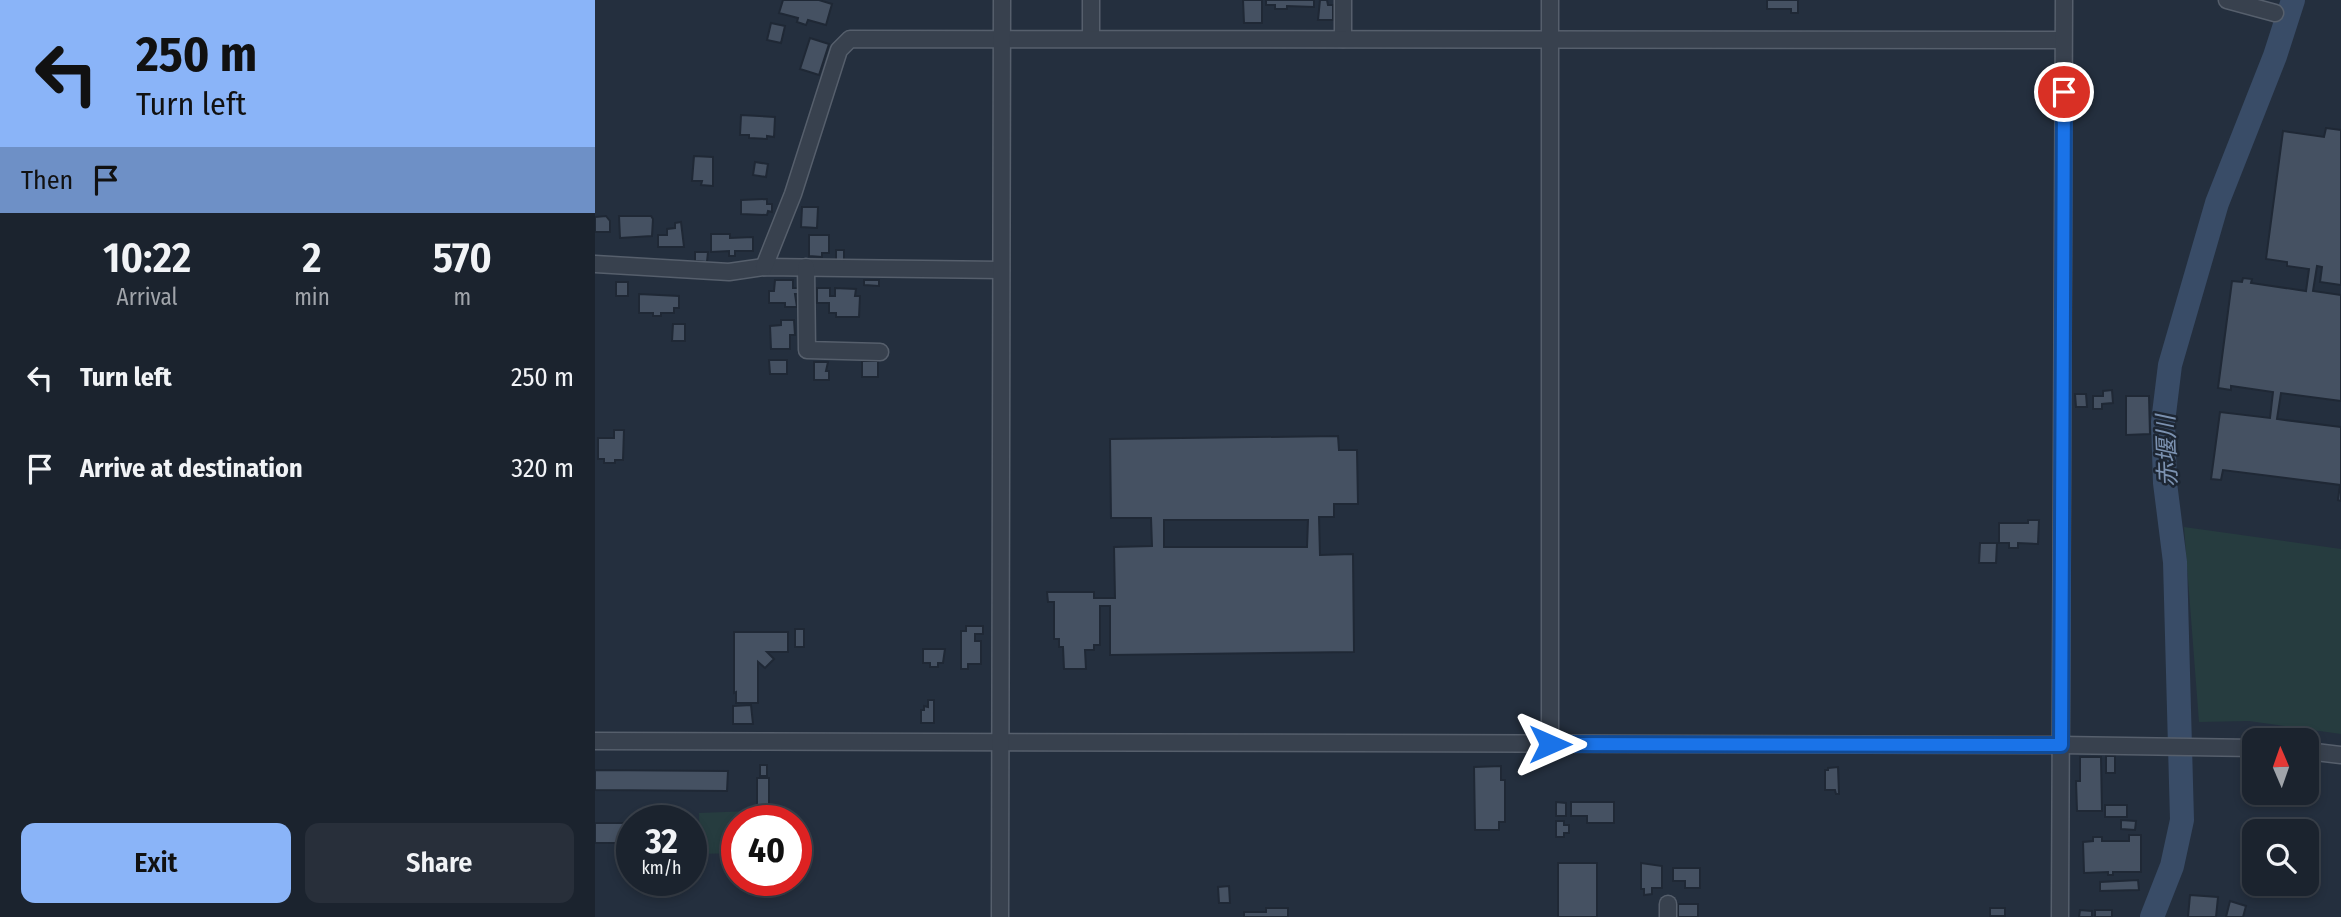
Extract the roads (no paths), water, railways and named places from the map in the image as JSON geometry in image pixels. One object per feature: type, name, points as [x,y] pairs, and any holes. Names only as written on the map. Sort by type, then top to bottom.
[{"type":"street","points":[[1000,917],[1002,0]]},
{"type":"street","points":[[1091,0],[1091,38]]},
{"type":"street","points":[[1343,0],[1343,39]]},
{"type":"street","points":[[1550,0],[1550,744]]},
{"type":"street","points":[[2060,917],[2064,0]]},
{"type":"street","points":[[2227,0],[2275,13]]},
{"type":"street","points":[[764,267],[793,194],[839,50],[850,39],[2063,40]]},
{"type":"street","points":[[595,264],[729,272],[764,267],[1000,270]]},
{"type":"street","points":[[806,267],[807,350],[880,352]]},
{"type":"street","points":[[595,741],[2242,748]]},
{"type":"street","points":[[2319,752],[2341,755]]},
{"type":"waterway","name":"赤堰川","points":[[2152,917],[2172,866],[2182,820],[2175,562],[2165,483],[2163,422],[2170,365],[2217,203],[2275,56],[2293,0]]}]
